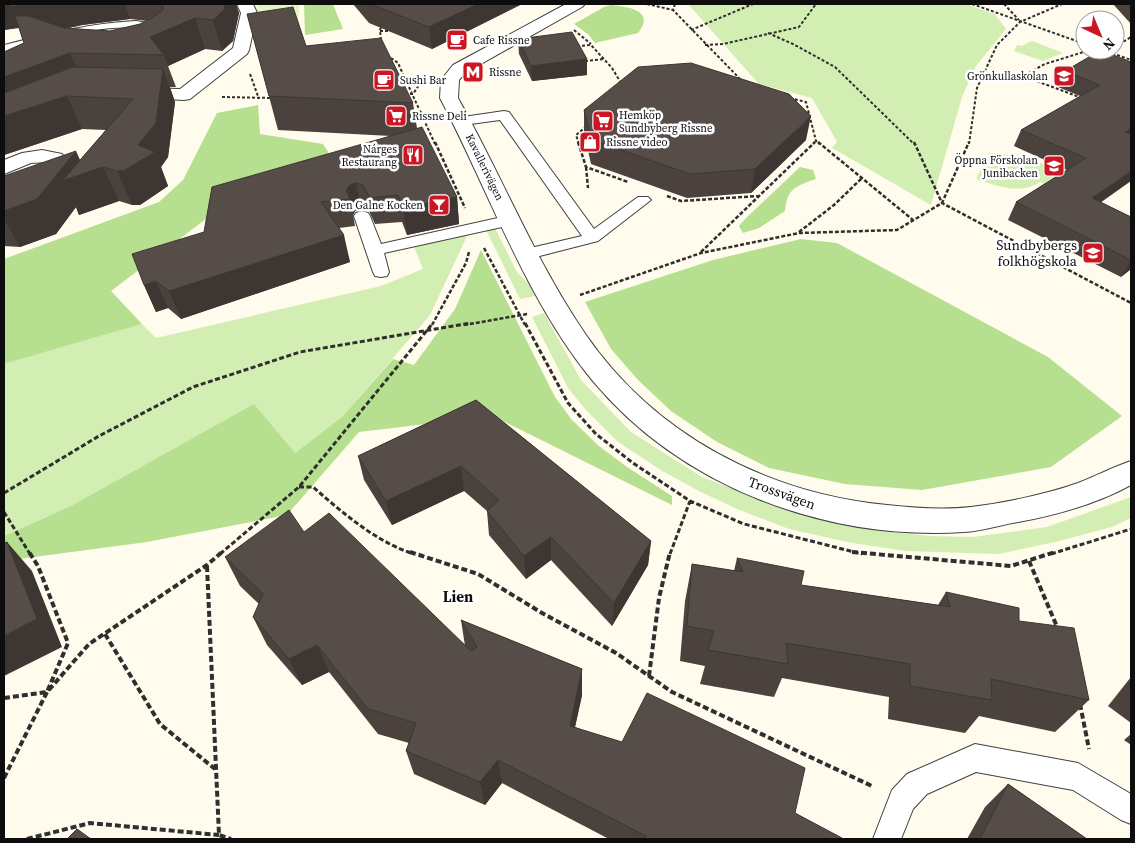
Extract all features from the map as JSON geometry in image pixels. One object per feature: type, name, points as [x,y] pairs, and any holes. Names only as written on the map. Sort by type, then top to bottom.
[{"type":"street","points":[[115,92],[184,95],[241,50],[249,12],[245,4]]},
{"type":"street","name":"Kavallerivägen","points":[[528,254],[463,121],[449,98],[447,83],[454,73],[470,62],[577,4]]},
{"type":"street","points":[[4,168],[19,159],[34,156],[48,156],[55,158],[58,162],[51,170],[4,193]]},
{"type":"street","name":"Trossvägen","points":[[528,254],[554,304],[600,371],[629,404],[665,435],[715,467],[783,497],[825,509],[875,517],[920,520],[966,520],[1038,506],[1110,483],[1131,472]]},
{"type":"lane","points":[[4,49],[86,29],[141,24],[158,28],[165,33],[166,39],[160,44]]},
{"type":"lane","points":[[42,40],[57,47]]},
{"type":"lane","points":[[463,121],[504,115],[592,238]]},
{"type":"lane","points":[[528,254],[592,238],[643,200]]},
{"type":"lane","points":[[362,216],[381,272]]},
{"type":"lane","points":[[375,250],[511,220]]},
{"type":"lane","points":[[887,839],[902,800],[916,784],[975,758],[1078,777],[1131,810]]},
{"type":"path","points":[[647,4],[673,10],[744,83]]},
{"type":"path","points":[[673,10],[675,4]]},
{"type":"path","points":[[691,30],[753,4]]},
{"type":"path","points":[[705,45],[724,44],[798,27],[816,4]]},
{"type":"path","points":[[972,4],[1075,41]]},
{"type":"path","points":[[1004,4],[1020,22]]},
{"type":"path","points":[[4,493],[99,436],[194,387],[300,352],[520,316],[701,253],[799,233],[897,230],[942,203],[971,139],[977,88],[997,45],[1020,22],[1062,4]]},
{"type":"path","points":[[381,44],[380,31],[382,24],[388,21]]},
{"type":"path","points":[[380,31],[398,30]]},
{"type":"path","points":[[768,33],[793,44],[834,67],[913,141],[942,203],[1131,304]]},
{"type":"path","points":[[572,46],[591,44],[612,68],[622,85]]},
{"type":"path","points":[[384,49],[387,55],[398,63],[474,228],[520,316]]},
{"type":"path","points":[[1075,55],[1045,64],[1030,72],[1031,79],[1086,99]]},
{"type":"path","points":[[579,61],[604,59]]},
{"type":"path","points":[[403,94],[412,94]]},
{"type":"path","points":[[184,95],[278,98]]},
{"type":"path","points":[[789,98],[806,102],[816,141],[913,220]]},
{"type":"path","points":[[590,123],[576,135],[586,166],[629,182]]},
{"type":"path","points":[[701,253],[816,141]]},
{"type":"path","points":[[799,233],[834,205],[862,178]]},
{"type":"path","points":[[664,194],[681,201],[759,196]]},
{"type":"path","points":[[4,698],[47,692],[89,644],[207,565],[299,487],[429,330],[466,263],[474,228]]},
{"type":"path","points":[[299,487],[313,486],[349,518],[402,550],[478,574],[542,613],[616,653],[672,692],[902,800]]},
{"type":"path","points":[[649,676],[659,598],[670,553],[690,501]]},
{"type":"path","points":[[4,512],[38,566],[68,643],[47,692],[4,778]]},
{"type":"path","points":[[1029,561],[1060,632]]},
{"type":"path","points":[[207,565],[219,835]]},
{"type":"path","points":[[105,634],[160,724],[216,770]]},
{"type":"path","points":[[1079,696],[1097,789]]},
{"type":"path","points":[[27,839],[90,823],[219,835],[231,839]]},
{"type":"green space","points":[[257,4],[299,4],[299,37],[255,41]]},
{"type":"green space","points":[[304,4],[333,4],[343,29],[305,35]]},
{"type":"green space","points":[[688,4],[965,4],[995,14],[1006,29],[976,66],[962,97],[931,205],[832,148],[837,142],[812,98],[759,84]]},
{"type":"green space","points":[[611,5],[632,9],[642,15],[644,19],[643,25],[638,33],[595,43],[589,35],[574,24],[604,7]]},
{"type":"green space","points":[[1032,41],[1063,53],[1043,61],[1014,51],[1017,45],[1021,46]]},
{"type":"green space","points":[[258,105],[260,134],[323,144],[336,164],[219,209],[111,291],[142,324],[4,364],[4,259],[159,202],[183,180],[217,113]]},
{"type":"green space","points":[[989,153],[1030,159],[1051,168],[1065,181],[1056,189],[1040,182],[1032,186],[1016,189],[976,179]]},
{"type":"green space","points":[[800,167],[813,170],[816,179],[798,186],[790,193],[785,211],[759,228],[743,233],[739,226],[745,219]]},
{"type":"green space","points":[[495,228],[517,272],[529,284],[535,296],[520,299],[486,230]]},
{"type":"green space","points":[[468,234],[430,315],[343,416],[295,453],[73,505],[4,536],[4,364],[142,324],[156,338],[381,286],[423,269],[414,247]]},
{"type":"green space","points":[[801,239],[837,243],[1048,357],[1122,416],[1051,467],[922,490],[845,484],[769,468],[717,442],[671,411],[638,380],[611,349],[585,302],[713,260]]},
{"type":"green space","points":[[481,250],[555,397],[572,420],[599,446],[627,467],[672,496],[672,505],[493,416],[359,432],[287,515],[147,542],[4,561],[4,536],[73,505],[254,404],[295,453],[343,416],[393,359],[414,365],[455,309]]},
{"type":"green space","points":[[544,313],[581,380],[631,432],[702,477],[754,497],[814,517],[867,529],[930,536],[973,537],[1047,527],[1131,497],[1131,518],[1112,527],[999,554],[906,551],[852,543],[789,529],[737,509],[699,491],[664,472],[618,442],[586,410],[568,388],[532,317]]},
{"type":"building","points":[[10,4],[25,4],[11,7]]},
{"type":"building","points":[[162,4],[225,4],[224,10],[213,20],[195,18],[150,37],[164,55],[70,53],[4,77],[4,52],[24,43],[15,16],[29,16],[64,28],[110,31],[140,24],[152,18],[163,10]]},
{"type":"building","points":[[371,4],[478,4],[429,27]]},
{"type":"building","points":[[293,7],[306,46],[381,38],[413,103],[269,96],[247,14]]},
{"type":"building","points":[[572,32],[587,59],[531,66],[518,39]]},
{"type":"building","points":[[1084,60],[1125,60],[1131,62],[1131,128],[1125,132],[1131,134],[1131,171],[1092,198],[1131,217],[1131,260],[1016,202],[1086,158],[1021,130],[1100,85],[1065,71]]},
{"type":"building","points":[[691,63],[789,94],[811,116],[755,169],[690,174],[592,140],[584,110],[638,67]]},
{"type":"building","points":[[73,67],[163,69],[156,123],[138,145],[155,152],[125,170],[117,171],[103,167],[62,181],[133,99],[67,96],[4,116],[4,93]]},
{"type":"building","points":[[422,127],[457,197],[403,208],[398,195],[370,198],[363,185],[356,183],[350,185],[346,190],[350,199],[321,202],[344,235],[169,291],[156,281],[144,285],[132,254],[204,232],[212,187]]},
{"type":"building","points":[[76,151],[37,199],[4,211],[4,176]]},
{"type":"building","points":[[476,400],[651,541],[614,603],[551,537],[524,556],[487,511],[499,500],[461,466],[386,501],[358,456]]},
{"type":"building","points":[[289,510],[304,532],[329,513],[471,651],[477,647],[461,620],[582,669],[570,726],[622,742],[647,693],[805,768],[795,813],[842,839],[645,839],[646,836],[498,760],[480,782],[406,751],[416,723],[368,709],[317,645],[289,659],[253,617],[263,594],[225,557]]},
{"type":"building","points":[[7,542],[37,619],[4,636],[4,543]]},
{"type":"building","points":[[737,558],[804,571],[801,585],[950,607],[946,592],[1019,608],[1019,621],[1074,628],[1089,700],[991,679],[992,700],[910,686],[910,664],[786,643],[788,664],[708,650],[714,631],[687,626],[692,564],[743,572]]},
{"type":"building","points":[[1008,784],[1087,839],[980,839]]},
{"type":"building","points":[[77,829],[91,839],[67,839]]},
{"type":"place","name":"Cafe Rissne","points":[[457,40]]},
{"type":"place","name":"Rissne","points":[[473,72]]},
{"type":"place","name":"Grönkullaskolan","points":[[1064,76]]},
{"type":"place","name":"Sushi Bar","points":[[384,80]]},
{"type":"place","name":"Rissne Deli","points":[[396,116]]},
{"type":"place","name":"Hemköp Sundbyberg Rissne","points":[[603,121]]},
{"type":"place","name":"Rissne video","points":[[590,142]]},
{"type":"place","name":"Nárges Restaurang","points":[[413,155]]},
{"type":"place","name":"Öppna Förskolan Junibacken","points":[[1054,166]]},
{"type":"place","name":"Den Galne Kocken","points":[[439,205]]},
{"type":"place","name":"Sundbybergs folkhögskola","points":[[1093,253]]},
{"type":"district","name":"Lien","points":[[458,597]]}]
